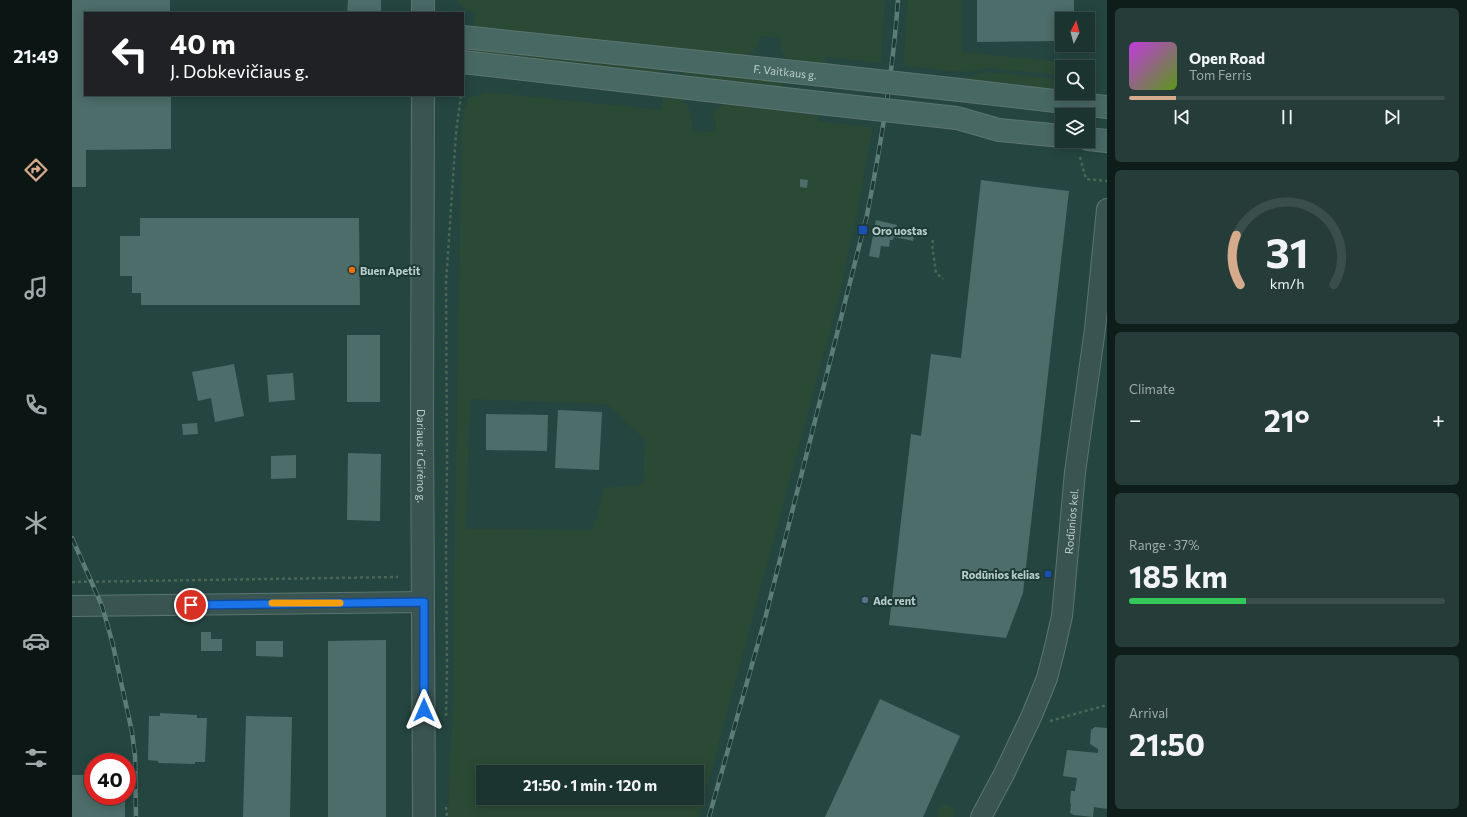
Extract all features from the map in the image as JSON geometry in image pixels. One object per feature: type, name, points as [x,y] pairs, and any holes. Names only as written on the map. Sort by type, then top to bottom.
[{"type":"main road","points":[[423,0],[423,12]]},
{"type":"main road","name":"F. Vaitkaus g.","points":[[464,37],[1107,107]]},
{"type":"main road","points":[[464,62],[957,118],[999,130],[1055,135]]},
{"type":"main road","points":[[1095,144],[1107,141]]},
{"type":"street","name":"Dariaus ir Girėno g.","points":[[423,96],[422,423],[424,817]]},
{"type":"street","name":"Rodūnios kel.","points":[[981,817],[1004,774],[1047,678],[1062,616],[1075,472],[1095,329],[1107,209]]},
{"type":"street","points":[[72,606],[424,602]]},
{"type":"path","points":[[445,722],[447,667],[446,283],[456,133],[461,96]]},
{"type":"path","points":[[1083,148],[1081,158],[1086,178],[1107,181]]},
{"type":"path","points":[[933,240],[932,244],[936,273],[943,279]]},
{"type":"path","points":[[72,582],[398,577]]},
{"type":"path","points":[[1026,726],[1064,718],[1107,705]]},
{"type":"path","points":[[446,804],[447,817]]},
{"type":"green space","points":[[457,0],[885,0],[881,63],[826,57],[825,63],[788,59],[781,50],[780,38],[761,36],[753,52],[742,55],[475,27],[476,14],[462,7]]},
{"type":"green space","points":[[908,0],[962,0],[962,52],[1055,61],[1055,74],[987,68],[962,72],[903,66]]},
{"type":"green space","points":[[473,48],[660,69],[661,73],[472,54]]},
{"type":"green space","points":[[686,71],[781,82],[783,86],[781,88],[685,77],[684,73]]},
{"type":"green space","points":[[987,72],[1053,79],[1055,81],[1055,90],[964,78]]},
{"type":"green space","points":[[487,92],[661,110],[662,98],[678,99],[683,101],[689,109],[693,131],[715,132],[716,121],[712,117],[713,114],[717,108],[725,103],[819,116],[818,121],[873,127],[839,297],[704,798],[704,765],[476,765],[476,805],[702,805],[699,817],[448,817],[454,677],[454,580],[462,120],[468,98]],"holes":[[[470,399],[607,404],[645,440],[643,484],[604,488],[593,530],[466,529]]]},
{"type":"green space","points":[[943,805],[948,805],[955,810],[953,817],[937,817],[940,808]]},
{"type":"building","points":[[72,0],[170,0],[170,12],[84,12],[84,96],[171,96],[171,149],[86,150],[86,187],[72,187]]},
{"type":"building","points":[[348,0],[381,0],[381,12],[347,12]]},
{"type":"building","points":[[977,0],[1074,0],[1074,12],[1055,12],[1055,41],[977,42]]},
{"type":"building","points":[[800,179],[808,180],[807,188],[800,187]]},
{"type":"building","points":[[981,180],[1069,191],[1023,593],[1006,638],[889,625],[911,434],[921,436],[931,354],[961,358]]},
{"type":"building","points":[[140,218],[359,218],[360,305],[141,305],[141,293],[132,293],[132,276],[120,276],[120,236],[140,236]]},
{"type":"building","name":"Oro uostas","points":[[876,220],[897,225],[896,228],[915,232],[913,241],[894,237],[893,240],[890,240],[889,247],[881,246],[879,258],[869,256]]},
{"type":"building","points":[[347,335],[380,335],[380,402],[347,402]]},
{"type":"building","points":[[234,364],[244,416],[215,422],[211,398],[198,401],[192,372]]},
{"type":"building","points":[[293,373],[295,400],[269,402],[267,375]]},
{"type":"building","points":[[558,410],[602,412],[599,470],[555,468]]},
{"type":"building","points":[[486,414],[548,415],[547,451],[486,450]]},
{"type":"building","points":[[197,423],[198,434],[183,435],[182,424]]},
{"type":"building","points":[[348,453],[381,454],[380,521],[347,520]]},
{"type":"building","points":[[296,455],[296,478],[271,479],[271,456]]},
{"type":"building","points":[[201,632],[211,632],[211,639],[222,639],[222,651],[201,651]]},
{"type":"building","points":[[386,640],[386,817],[328,817],[328,641]]},
{"type":"building","points":[[256,641],[283,641],[283,657],[256,656]]},
{"type":"building","points":[[880,699],[960,736],[923,817],[825,817]]},
{"type":"building","points":[[160,713],[197,715],[197,718],[207,718],[205,762],[195,762],[195,764],[158,763],[158,761],[148,760],[149,716],[160,716]]},
{"type":"building","points":[[246,716],[292,717],[290,817],[243,817]]},
{"type":"building","points":[[1095,727],[1107,728],[1107,809],[1094,807],[1093,817],[1074,815],[1070,813],[1070,802],[1071,791],[1075,791],[1077,778],[1063,776],[1067,750],[1098,753],[1098,749],[1090,744],[1091,730]]},
{"type":"building","points":[[72,775],[84,775],[84,805],[125,805],[125,817],[72,817]]},
{"type":"railway","points":[[709,817],[766,615],[867,215],[886,108],[898,0]]},
{"type":"railway","points":[[72,538],[102,606],[112,641],[132,732],[135,756],[136,817]]},
{"type":"slow traffic","points":[[272,603],[340,603]]},
{"type":"place","name":"Oro uostas","points":[[863,230]]},
{"type":"place","name":"Buen Apetit","points":[[352,270]]},
{"type":"place","name":"Rodūnios kelias","points":[[1048,574]]},
{"type":"place","name":"Adc rent","points":[[865,600]]},
{"type":"route","points":[[191,605],[424,602],[424,710]]}]
